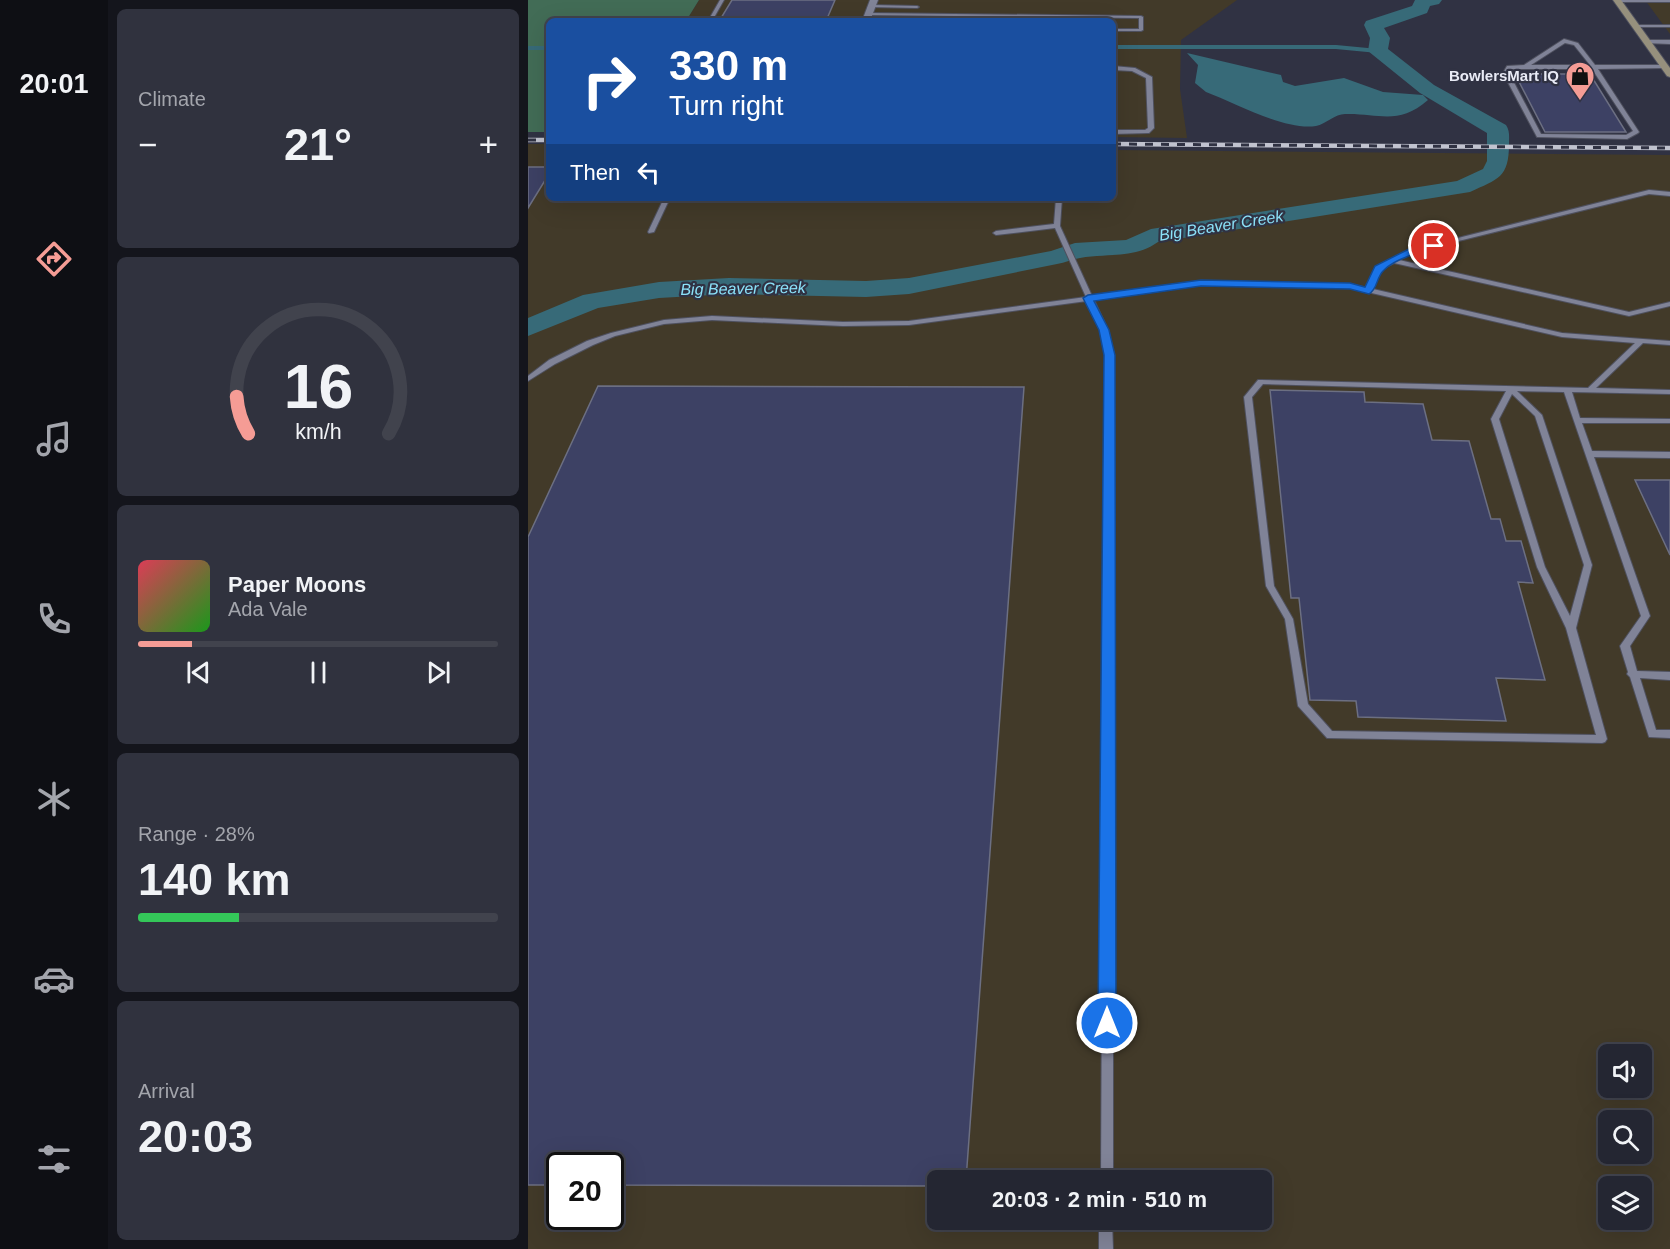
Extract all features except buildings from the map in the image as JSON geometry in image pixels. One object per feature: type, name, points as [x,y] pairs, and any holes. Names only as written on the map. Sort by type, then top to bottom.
[{"type":"main road","points":[[1618,0],[1667,70]]},
{"type":"street","points":[[1618,0],[1670,0]]},
{"type":"lane","points":[[712,18],[722,0]]},
{"type":"lane","points":[[912,18],[920,0]]},
{"type":"lane","points":[[870,10],[917,7]]},
{"type":"lane","points":[[870,10],[1000,18]]},
{"type":"lane","points":[[1116,18],[1141,17],[1141,30],[1116,30]]},
{"type":"lane","points":[[1636,26],[1670,26]]},
{"type":"lane","points":[[1525,67],[1564,41],[1575,44],[1594,67],[1636,132],[1627,137],[1539,136],[1506,73],[1509,67],[1525,67],[1594,67],[1667,70]]},
{"type":"lane","points":[[1647,42],[1670,42]]},
{"type":"lane","points":[[1116,68],[1133,69],[1149,77],[1151,128],[1147,132],[1116,132]]},
{"type":"lane","points":[[1369,291],[1379,268],[1412,251],[1649,192],[1670,194]]},
{"type":"lane","points":[[651,232],[666,201]]},
{"type":"lane","points":[[1059,201],[1057,226],[1104,330],[1110,355],[1107,1170]]},
{"type":"lane","points":[[996,233],[1057,226]]},
{"type":"lane","points":[[1394,261],[1629,314],[1670,303]]},
{"type":"lane","points":[[528,379],[552,362],[590,343],[613,334],[664,322],[712,318],[889,324],[1201,283],[1350,286],[1562,335],[1670,343]]},
{"type":"lane","points":[[1588,391],[1641,342]]},
{"type":"lane","points":[[1511,389],[1495,419],[1541,567],[1571,628],[1602,739],[1330,735],[1303,706],[1289,619],[1270,586],[1248,397],[1261,382],[1670,392]]},
{"type":"lane","points":[[1511,389],[1538,415],[1588,565],[1571,628]]},
{"type":"lane","points":[[1567,390],[1646,616],[1625,646],[1632,674],[1652,734],[1670,734]]},
{"type":"lane","points":[[1577,420],[1670,421]]},
{"type":"lane","points":[[1589,454],[1670,455]]},
{"type":"lane","points":[[1632,674],[1670,676]]},
{"type":"lane","points":[[1106,1230],[1106,1249]]},
{"type":"shaded area","points":[[699,0],[1237,0],[1181,40],[1180,89],[1187,138],[1116,137],[1116,18],[688,18]]},
{"type":"shaded area","points":[[1645,0],[1670,0],[1670,34],[1648,4]]},
{"type":"shaded area","points":[[528,144],[546,144],[546,201],[1116,201],[1116,150],[1670,155],[1670,1249],[528,1249]]},
{"type":"green space","points":[[528,0],[699,0],[688,18],[546,18],[546,132],[528,132]]},
{"type":"water","points":[[1187,53],[1281,75],[1283,82],[1295,86],[1344,78],[1383,92],[1423,95],[1428,100],[1417,108],[1398,116],[1345,114],[1316,126],[1290,124],[1261,115],[1206,92],[1195,83],[1198,65]]},
{"type":"waterway","name":"Big Beaver Creek","points":[[528,328],[592,301],[659,290],[729,286],[866,289],[909,286],[1057,257],[1075,251],[1126,247],[1143,242],[1151,236],[1404,194],[1462,187],[1493,173],[1498,161],[1498,130],[1427,89],[1378,51],[1380,38],[1373,25],[1420,9],[1422,3],[1433,0]]},
{"type":"waterway","points":[[1116,47],[1336,47],[1378,51]]},
{"type":"waterway","points":[[528,48],[546,48]]},
{"type":"railway","points":[[528,140],[546,140]]},
{"type":"railway","points":[[1116,144],[1670,148]]},
{"type":"place","name":"BowlersMart IQ","points":[[1580,102]]},
{"type":"route","points":[[1107,1023],[1110,355],[1104,330],[1088,298],[1201,283],[1264,282],[1350,286],[1369,291],[1379,268],[1412,251],[1434,246]]}]
